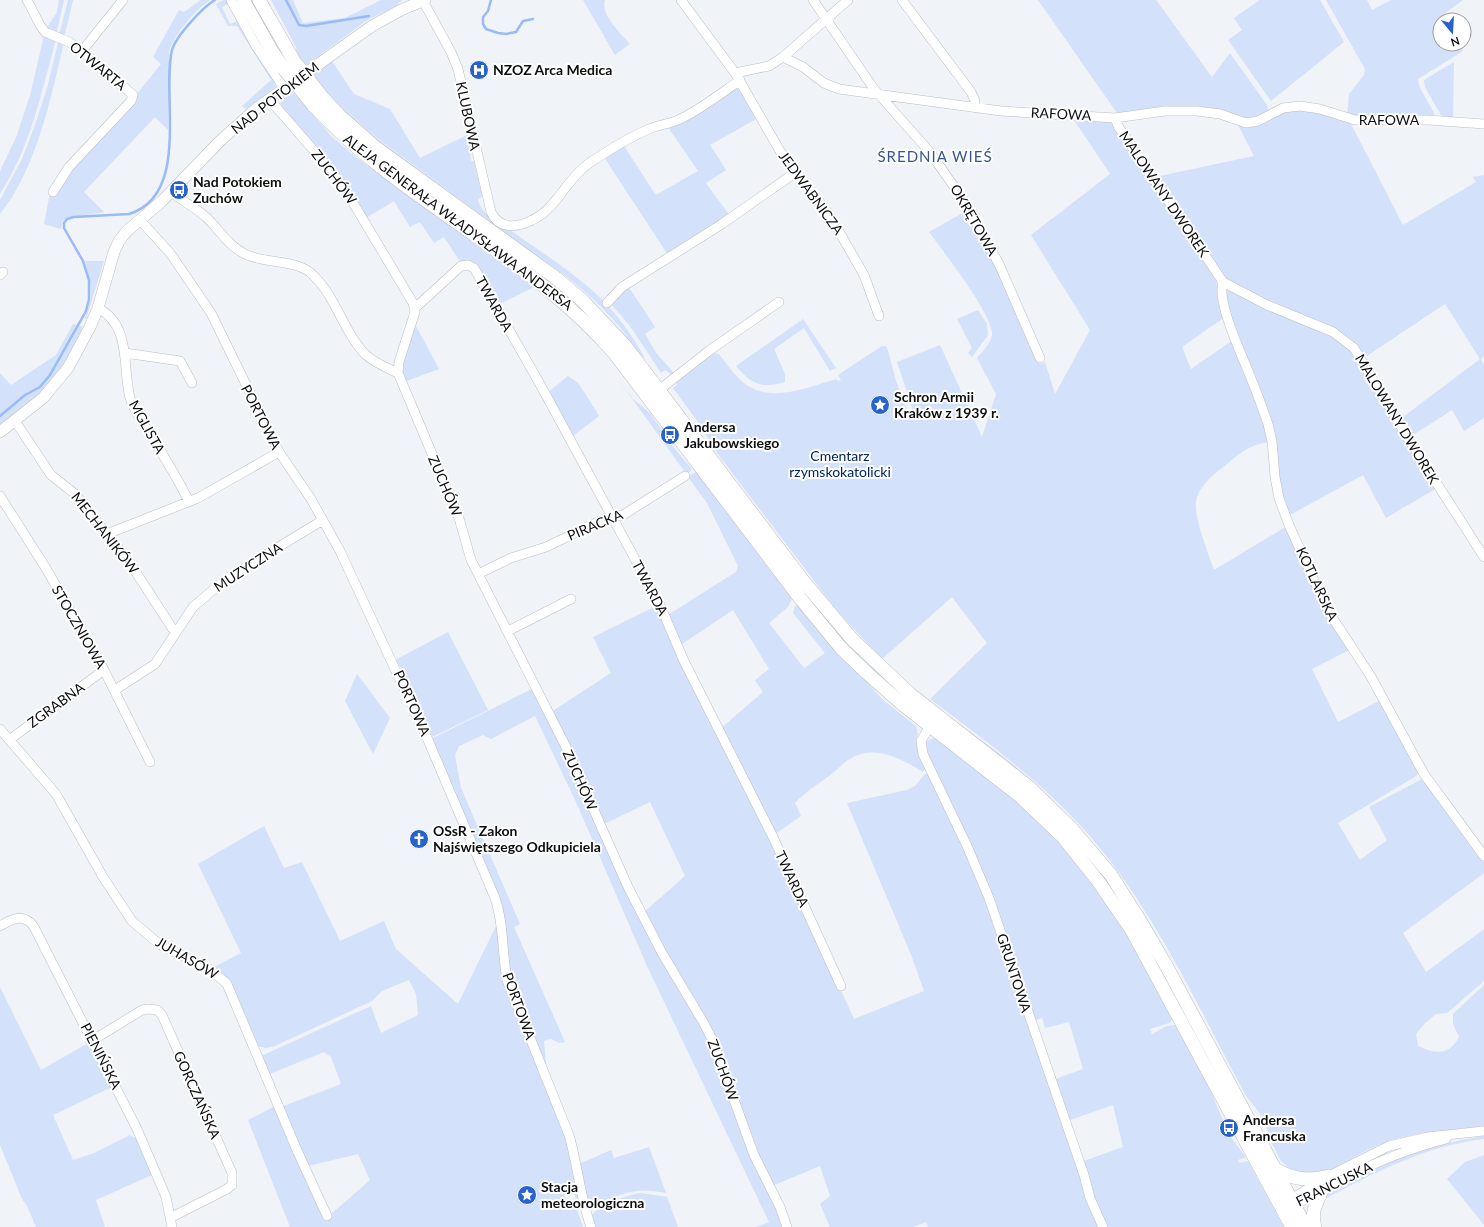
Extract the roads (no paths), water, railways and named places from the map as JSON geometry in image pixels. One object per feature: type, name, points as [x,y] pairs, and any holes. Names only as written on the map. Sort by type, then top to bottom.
[{"type":"main road","name":"ALEJA GENERAŁA WŁADYSŁAWA ANDERSA","points":[[243,0],[270,48],[289,65],[318,102],[334,128],[367,157],[547,288],[594,330],[615,354],[819,623],[867,673],[930,726],[1021,797],[1062,836],[1098,881],[1131,929],[1199,1055],[1288,1203],[1306,1227]]},
{"type":"main road","name":"ALEJA GENERAŁA WŁADYSŁAWA ANDERSA","points":[[259,0],[289,65]]},
{"type":"main road","name":"ALEJA GENERAŁA WŁADYSŁAWA ANDERSA","points":[[318,102],[340,115],[375,147],[556,278],[582,300],[621,341],[808,587],[852,639],[910,694],[1029,787],[1072,829],[1111,875],[1142,924],[1275,1169],[1288,1203],[1292,1227]]},
{"type":"main road","points":[[1199,1055],[1210,1048]]},
{"type":"main road","points":[[1275,1169],[1298,1179],[1308,1180],[1329,1176]]},
{"type":"main road","points":[[1315,1227],[1313,1220],[1314,1207],[1321,1193]]},
{"type":"street","name":"OTWARTA","points":[[27,0],[42,29],[69,42],[82,51],[131,92],[133,98],[69,167],[53,192]]},
{"type":"street","points":[[82,51],[123,0]]},
{"type":"street","points":[[231,0],[256,46],[284,88]]},
{"type":"street","points":[[681,0],[737,77],[768,66],[783,57],[848,0]]},
{"type":"street","name":"OKRĘTOWA","points":[[813,0],[881,96],[943,169],[967,205],[999,264],[1040,358]]},
{"type":"street","points":[[902,0],[971,92],[975,101],[975,107]]},
{"type":"street","name":"NAD POTOKIEM","points":[[0,432],[43,398],[64,374],[84,340],[98,308],[117,246],[124,235],[171,192],[238,124],[269,99],[372,26],[419,1]]},
{"type":"street","name":"KLUBOWA","points":[[419,1],[445,40],[458,69],[491,212],[501,223],[512,227],[531,221],[545,212],[557,200],[572,178],[595,159],[648,130],[685,116],[737,77]]},
{"type":"street","name":"RAFOWA","points":[[783,57],[803,67],[831,87],[881,96],[1024,113],[1115,118],[1165,111],[1197,111],[1220,114],[1246,123],[1251,123],[1263,119],[1283,108],[1300,106],[1320,109],[1355,120],[1428,120],[1484,124]]},
{"type":"street","name":"JEDWABNICZA","points":[[737,77],[780,151],[829,214],[847,244],[864,275],[879,316]]},
{"type":"street","name":"ZUCHÓW","points":[[269,99],[330,169],[346,191],[416,308]]},
{"type":"street","name":"MALOWANY DWOREK","points":[[1115,118],[1118,126],[1223,282],[1267,305],[1333,332],[1354,348],[1409,440],[1484,557]]},
{"type":"street","points":[[607,303],[622,287],[722,224],[796,172]]},
{"type":"street","points":[[171,192],[206,217],[231,244],[240,251],[253,257],[299,266],[310,272],[329,294],[345,323],[366,355],[398,373],[399,362],[416,308]]},
{"type":"street","name":"PORTOWA","points":[[140,220],[170,253],[211,313],[279,452],[323,520],[340,551],[404,685],[495,898],[501,921],[507,980],[569,1135],[583,1203],[591,1227]]},
{"type":"street","name":"TWARDA","points":[[416,308],[461,266],[468,264],[474,268],[660,605],[684,661],[772,837],[841,986]]},
{"type":"street","name":"KOTLARSKA","points":[[1223,282],[1221,287],[1222,295],[1230,324],[1268,424],[1272,442],[1275,476],[1279,498],[1289,525],[1328,611],[1342,635],[1359,656],[1424,774],[1484,856]]},
{"type":"street","points":[[659,390],[710,350],[779,302]]},
{"type":"street","name":"MGLISTA","points":[[98,308],[107,314],[115,324],[122,338],[125,353],[126,372],[133,404],[189,502]]},
{"type":"street","points":[[125,353],[180,361],[192,383]]},
{"type":"street","name":"ZUCHÓW","points":[[398,373],[459,518],[471,560],[565,745],[619,869],[662,953],[712,1039],[752,1148],[787,1227]]},
{"type":"street","name":"MECHANIKÓW","points":[[15,420],[51,475],[75,494],[128,560],[172,628],[177,631]]},
{"type":"street","points":[[107,534],[189,502],[279,452]]},
{"type":"street","name":"PIRACKA","points":[[478,574],[511,558],[546,547],[606,518],[623,515],[685,476]]},
{"type":"street","name":"STOCZNIOWA","points":[[0,496],[47,570],[104,670],[150,762]]},
{"type":"street","name":"MUZYCZNA","points":[[115,690],[155,664],[193,607],[226,578],[323,520]]},
{"type":"street","points":[[508,631],[571,599]]},
{"type":"street","name":"ZGRABNA","points":[[9,740],[104,670]]},
{"type":"street","name":"GRUNTOWA","points":[[930,726],[921,741],[923,754],[968,846],[989,898],[1084,1175],[1090,1198],[1103,1227]]},
{"type":"street","name":"JUHASÓW","points":[[0,729],[56,794],[103,877],[132,921],[159,944],[211,970],[227,984],[296,1148],[327,1216]]},
{"type":"street","name":"PIENIŃSKA","points":[[1,923],[20,918],[31,922],[93,1040],[158,1176],[166,1197],[171,1222]]},
{"type":"street","name":"GORCZAŃSKA","points":[[93,1040],[142,1010],[157,1010],[162,1015],[232,1173],[232,1184],[227,1190],[171,1222]]},
{"type":"street","name":"FRANCUSKA","points":[[1288,1203],[1329,1176],[1389,1146],[1428,1137],[1484,1131]]},
{"type":"street","name":"FRANCUSKA","points":[[1288,1203],[1321,1193],[1360,1171],[1396,1155],[1435,1142],[1474,1132]]},
{"type":"waterway","points":[[0,416],[25,395],[40,387],[50,375],[86,311],[89,299],[89,280],[83,261],[64,228],[64,223],[67,219],[74,217],[129,214],[148,203],[160,187],[167,166],[170,142],[169,92],[172,50],[190,22],[215,0]]},
{"type":"waterway","points":[[286,0],[299,25],[306,26],[369,16]]},
{"type":"waterway","points":[[491,0],[488,11],[483,17],[483,24],[486,29],[506,34],[516,32],[523,21],[533,19]]},
{"type":"place","name":"NZOZ Arca Medica","points":[[479,70]]},
{"type":"place","name":"Nad Potokiem Zuchów","points":[[179,190]]},
{"type":"place","name":"Schron Armii Kraków z 1939 r.","points":[[880,405]]},
{"type":"place","name":"Andersa Jakubowskiego","points":[[670,435]]},
{"type":"place","name":"OSsR - Zakon Najświętszego Odkupiciela","points":[[419,839]]},
{"type":"place","name":"Andersa Francuska","points":[[1229,1128]]},
{"type":"place","name":"Stacja meteorologiczna","points":[[527,1195]]},
{"type":"district","name":"ŚREDNIA WIEŚ","points":[[935,157]]},
{"type":"park label","name":"Cmentarz rzymskokatolicki","points":[[840,464]]}]
